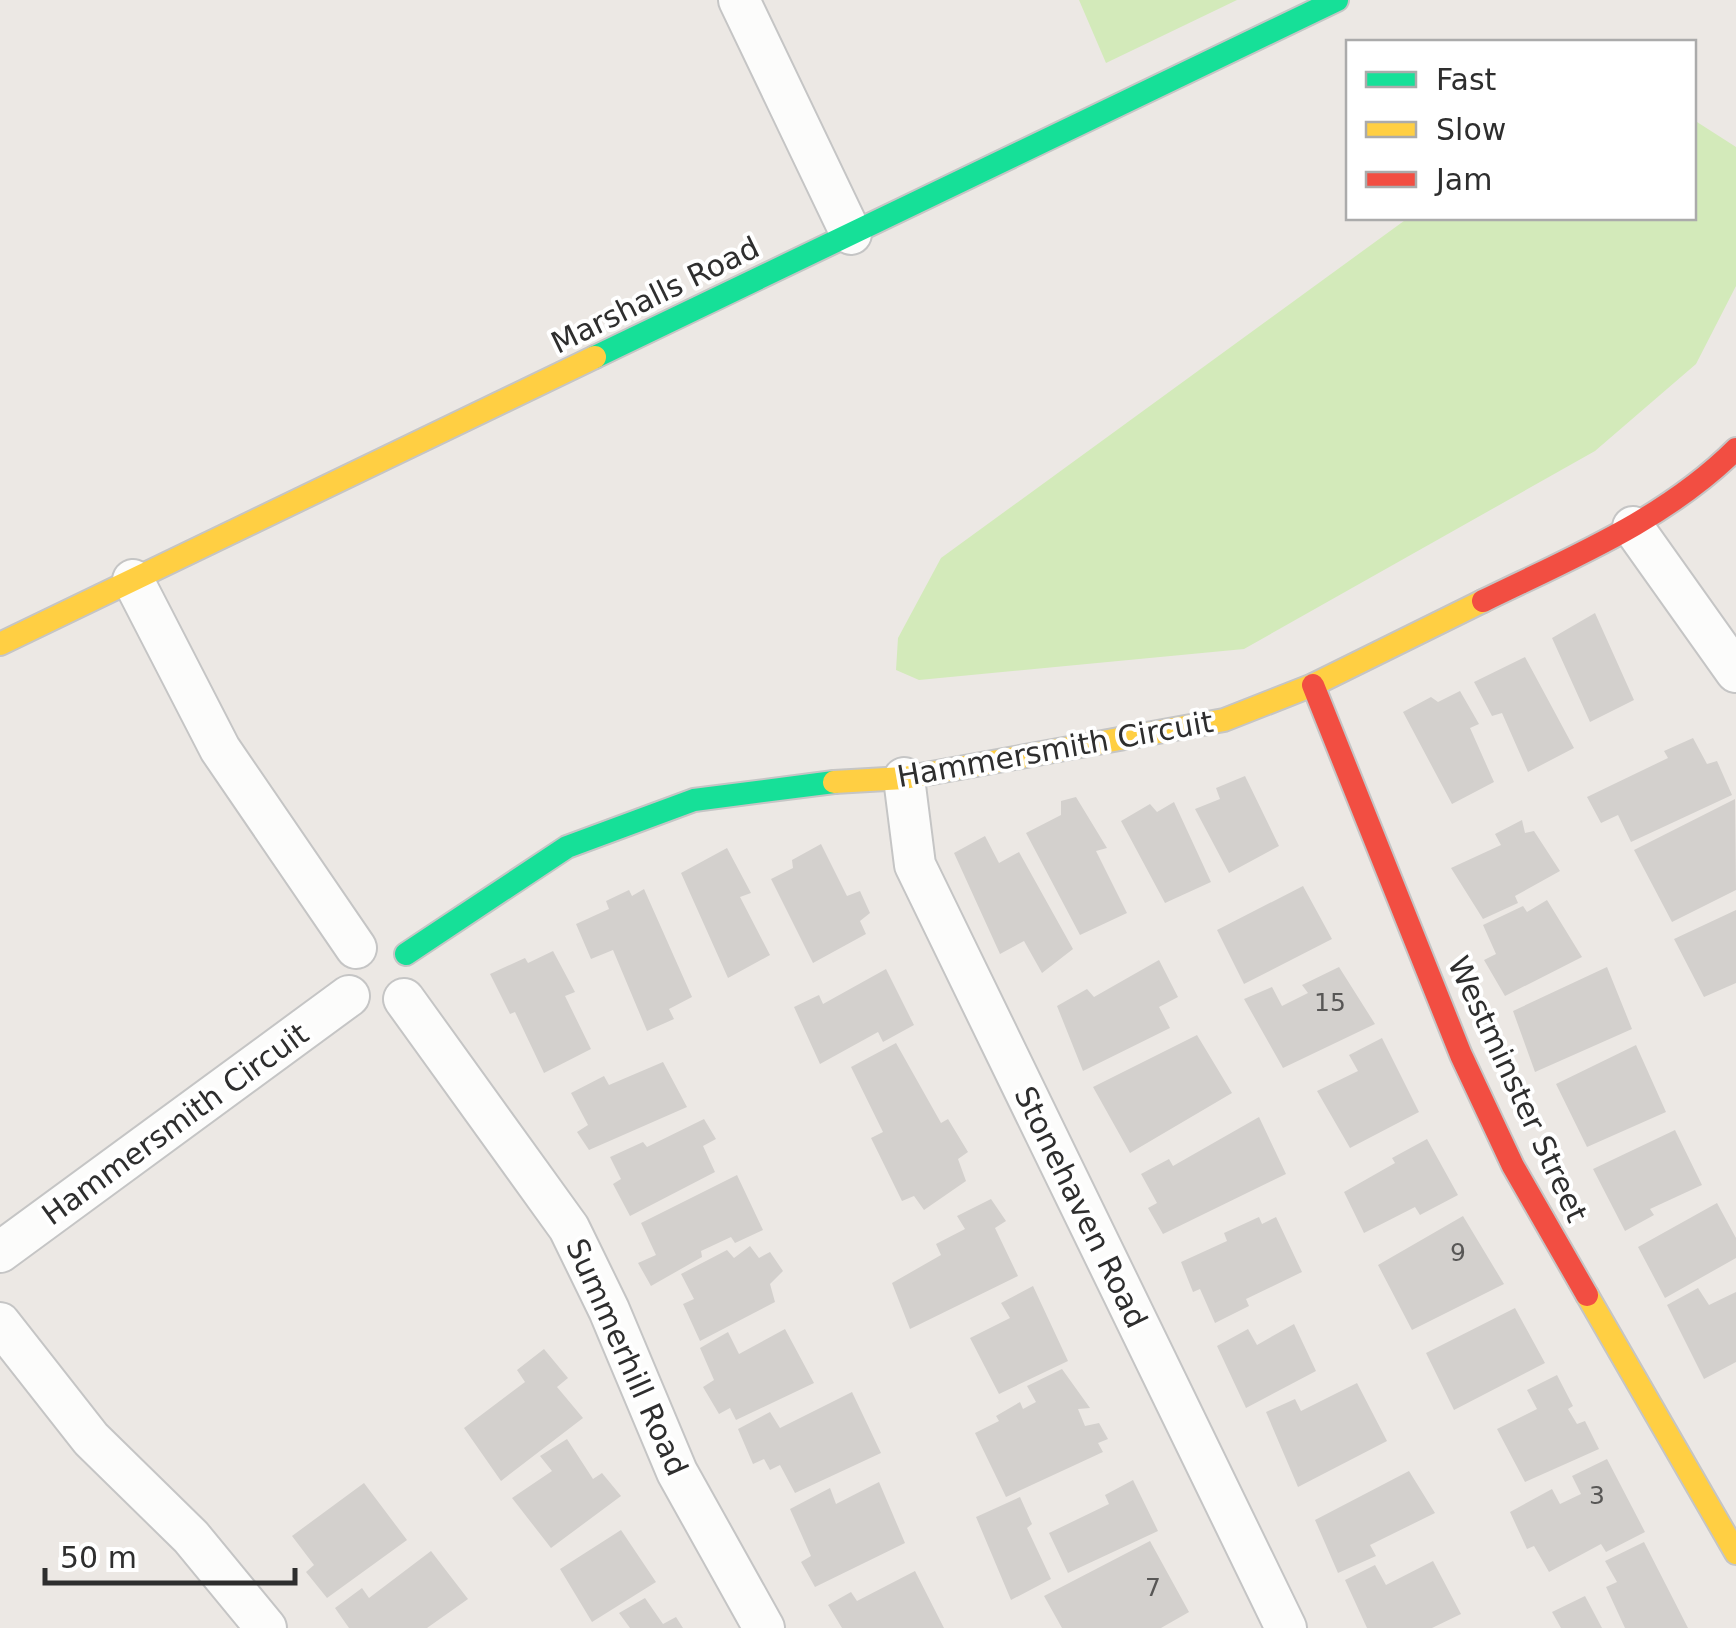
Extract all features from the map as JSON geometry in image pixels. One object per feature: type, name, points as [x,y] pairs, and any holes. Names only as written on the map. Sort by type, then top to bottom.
[{"type":"street","points":[[739,0],[851,234]]},
{"type":"street","name":"Marshalls Road","points":[[0,644],[1337,0]]},
{"type":"street","name":"Hammersmith Circuit","points":[[406,954],[567,847],[694,800],[809,783],[904,778],[1224,720],[1312,685],[1633,526],[1720,465],[1736,449]]},
{"type":"street","points":[[1633,526],[1736,672]]},
{"type":"street","points":[[133,580],[220,750],[356,948]]},
{"type":"street","name":"Westminster Street","points":[[1312,685],[1461,1055],[1514,1166],[1736,1553]]},
{"type":"street","name":"Stonehaven Road","points":[[904,778],[915,864],[1286,1628]]},
{"type":"street","points":[[370,941],[387,941],[406,954],[413,974],[404,998],[390,1008],[375,1010],[360,1006],[350,996],[343,974],[356,948],[370,941]]},
{"type":"street","name":"Hammersmith Circuit","points":[[0,1252],[350,996]]},
{"type":"street","name":"Summerhill Road","points":[[404,998],[569,1228],[609,1310],[677,1472],[764,1628]]},
{"type":"street","points":[[0,1323],[91,1439],[191,1537],[266,1628]]},
{"type":"green space","points":[[1079,0],[1237,0],[1106,63]]},
{"type":"green space","points":[[1696,122],[1736,147],[1736,286],[1696,364],[1595,451],[1244,649],[919,680],[896,670],[898,638],[941,558],[1405,220],[1696,220]]},
{"type":"building","points":[[1595,613],[1634,700],[1590,722],[1552,638]]},
{"type":"building","points":[[1525,657],[1574,748],[1528,772],[1502,713],[1492,716],[1474,682]]},
{"type":"building","points":[[1460,691],[1479,724],[1470,728],[1494,782],[1452,804],[1403,712],[1431,697],[1438,702]]},
{"type":"building","points":[[1693,738],[1707,764],[1717,761],[1732,795],[1631,842],[1618,815],[1601,823],[1587,797],[1668,758],[1664,751]]},
{"type":"building","points":[[1245,776],[1279,846],[1229,873],[1195,809],[1220,799],[1216,788]]},
{"type":"building","points":[[1076,797],[1107,848],[1096,851],[1127,913],[1080,935],[1026,833],[1061,815],[1061,801]]},
{"type":"building","points":[[1735,799],[1736,890],[1672,922],[1634,850]]},
{"type":"building","points":[[1174,802],[1211,882],[1165,903],[1121,821],[1150,804],[1157,812]]},
{"type":"building","points":[[1522,820],[1525,833],[1534,831],[1560,871],[1515,896],[1518,903],[1483,919],[1451,868],[1501,845],[1495,834]]},
{"type":"building","points":[[985,836],[999,863],[1019,852],[1073,949],[1042,973],[1024,941],[1000,954],[954,853]]},
{"type":"building","points":[[821,844],[847,896],[860,891],[870,913],[860,921],[866,934],[813,963],[771,879],[793,868],[792,860]]},
{"type":"building","points":[[727,848],[751,893],[740,897],[770,955],[728,978],[681,873]]},
{"type":"building","points":[[1303,886],[1332,939],[1244,984],[1217,930]]},
{"type":"building","points":[[644,889],[692,997],[669,1009],[674,1019],[647,1031],[613,950],[591,959],[576,924],[609,909],[606,901],[629,890],[632,896]]},
{"type":"building","points":[[1547,900],[1582,957],[1505,996],[1484,960],[1496,954],[1483,925],[1523,906],[1527,912]]},
{"type":"building","points":[[1736,910],[1736,983],[1704,997],[1674,939]]},
{"type":"building","points":[[553,951],[575,992],[565,996],[591,1049],[544,1073],[515,1012],[510,1014],[490,974],[525,958],[528,963]]},
{"type":"building","points":[[1159,960],[1178,997],[1159,1007],[1170,1028],[1083,1071],[1057,1006],[1087,989],[1094,997]]},
{"type":"building","points":[[1339,967],[1375,1024],[1283,1068],[1244,999],[1272,987],[1282,1006],[1308,993],[1302,985]]},
{"type":"building","points":[[1607,967],[1632,1029],[1535,1072],[1513,1011]]},
{"type":"building","points":[[886,969],[914,1025],[883,1042],[878,1032],[820,1064],[794,1007],[819,995],[823,1004]]},
{"type":"building","points":[[1197,1035],[1232,1093],[1130,1153],[1093,1087]]},
{"type":"building","points":[[1382,1038],[1419,1112],[1350,1148],[1317,1091],[1358,1071],[1349,1055]]},
{"type":"building","points":[[896,1043],[941,1123],[948,1119],[968,1152],[958,1159],[966,1181],[924,1210],[914,1196],[902,1201],[871,1138],[883,1132],[851,1067]]},
{"type":"building","points":[[1636,1045],[1666,1112],[1587,1147],[1556,1084]]},
{"type":"building","points":[[663,1062],[687,1107],[589,1150],[577,1132],[588,1125],[571,1093],[604,1076],[609,1085]]},
{"type":"building","points":[[1259,1117],[1286,1174],[1163,1234],[1148,1208],[1157,1203],[1141,1174],[1169,1159],[1173,1166]]},
{"type":"building","points":[[704,1119],[716,1139],[703,1146],[715,1172],[630,1216],[613,1184],[621,1179],[610,1157],[643,1142],[647,1147]]},
{"type":"building","points":[[1675,1130],[1702,1185],[1650,1209],[1654,1215],[1625,1231],[1593,1169]]},
{"type":"building","points":[[1427,1139],[1458,1195],[1420,1215],[1415,1207],[1364,1233],[1344,1192],[1395,1163],[1392,1158]]},
{"type":"building","points":[[737,1175],[763,1230],[735,1243],[731,1237],[701,1251],[702,1257],[651,1286],[638,1263],[656,1255],[641,1223]]},
{"type":"building","points":[[991,1199],[1006,1221],[995,1228],[1018,1276],[910,1329],[892,1283],[941,1255],[936,1244],[965,1229],[957,1216]]},
{"type":"building","points":[[1717,1203],[1736,1238],[1736,1258],[1665,1298],[1638,1247]]},
{"type":"building","points":[[1463,1216],[1504,1284],[1412,1330],[1378,1265]]},
{"type":"building","points":[[1259,1217],[1262,1224],[1276,1217],[1302,1272],[1246,1299],[1249,1306],[1215,1323],[1200,1289],[1193,1292],[1181,1262],[1227,1241],[1224,1233]]},
{"type":"building","points":[[750,1246],[759,1258],[770,1252],[783,1271],[770,1284],[775,1302],[700,1341],[683,1304],[694,1299],[681,1274],[727,1250],[734,1258]]},
{"type":"building","points":[[1033,1286],[1068,1361],[999,1394],[970,1338],[1010,1318],[1001,1303]]},
{"type":"building","points":[[1698,1288],[1709,1305],[1736,1292],[1736,1362],[1704,1379],[1667,1305]]},
{"type":"building","points":[[1515,1308],[1545,1363],[1454,1410],[1426,1353]]},
{"type":"building","points":[[1294,1324],[1316,1371],[1246,1408],[1217,1346],[1248,1329],[1257,1345]]},
{"type":"building","points":[[785,1329],[814,1383],[736,1420],[730,1408],[719,1414],[703,1387],[714,1380],[700,1348],[728,1332],[739,1354]]},
{"type":"building","points":[[544,1349],[568,1378],[557,1387],[583,1418],[501,1481],[464,1428],[525,1382],[517,1370]]},
{"type":"building","points":[[1062,1369],[1090,1408],[1078,1409],[1085,1426],[1099,1423],[1108,1439],[1098,1443],[1103,1452],[1006,1497],[975,1433],[999,1421],[996,1416],[1020,1402],[1023,1409],[1036,1402],[1027,1386]]},
{"type":"building","points":[[1557,1375],[1573,1406],[1568,1409],[1577,1424],[1585,1421],[1599,1449],[1525,1482],[1497,1429],[1537,1409],[1527,1390]]},
{"type":"building","points":[[1357,1383],[1387,1441],[1298,1487],[1266,1412],[1295,1399],[1301,1411]]},
{"type":"building","points":[[852,1392],[881,1453],[795,1493],[780,1465],[770,1470],[764,1459],[753,1464],[738,1429],[770,1412],[780,1428]]},
{"type":"building","points":[[567,1439],[593,1479],[602,1473],[621,1496],[551,1548],[512,1498],[552,1471],[540,1456]]},
{"type":"building","points":[[1607,1459],[1645,1532],[1606,1552],[1601,1544],[1549,1572],[1534,1546],[1527,1549],[1510,1512],[1552,1489],[1560,1504],[1581,1494],[1572,1476]]},
{"type":"building","points":[[1409,1471],[1435,1513],[1370,1545],[1376,1556],[1338,1573],[1315,1520]]},
{"type":"building","points":[[1133,1480],[1158,1531],[1068,1573],[1049,1533],[1109,1504],[1105,1495]]},
{"type":"building","points":[[879,1482],[905,1543],[815,1587],[801,1562],[811,1556],[790,1509],[830,1488],[836,1504]]},
{"type":"building","points":[[364,1483],[407,1540],[327,1598],[306,1572],[314,1565],[292,1536]]},
{"type":"building","points":[[1020,1497],[1032,1524],[1027,1528],[1051,1579],[1011,1600],[976,1517]]},
{"type":"building","points":[[621,1530],[656,1582],[592,1622],[560,1569]]},
{"type":"building","points":[[1150,1541],[1189,1612],[1161,1628],[1062,1628],[1044,1596]]},
{"type":"building","points":[[1644,1542],[1688,1628],[1625,1628],[1606,1587],[1617,1582],[1605,1561]]},
{"type":"building","points":[[431,1551],[468,1599],[427,1628],[349,1628],[335,1608],[362,1588],[369,1598]]},
{"type":"building","points":[[1433,1561],[1461,1614],[1432,1628],[1367,1628],[1345,1580],[1375,1565],[1386,1585]]},
{"type":"building","points":[[915,1571],[944,1628],[842,1628],[828,1605],[851,1592],[857,1601]]},
{"type":"building","points":[[1585,1596],[1602,1628],[1561,1628],[1552,1612]]},
{"type":"building","points":[[645,1598],[663,1624],[676,1617],[683,1628],[630,1628],[619,1613]]},
{"type":"traffic: fast","points":[[595,357],[1337,0]]},
{"type":"traffic: fast","points":[[406,954],[567,847],[694,800],[834,782]]},
{"type":"traffic: slow","points":[[0,644],[595,357]]},
{"type":"traffic: slow","points":[[834,782],[904,778],[1224,720],[1313,685],[1483,601]]},
{"type":"traffic: slow","points":[[1587,1295],[1736,1553]]},
{"type":"traffic: jam","points":[[1483,601],[1648,517],[1709,474],[1736,449]]},
{"type":"traffic: jam","points":[[1313,685],[1461,1055],[1513,1166],[1587,1295]]}]
